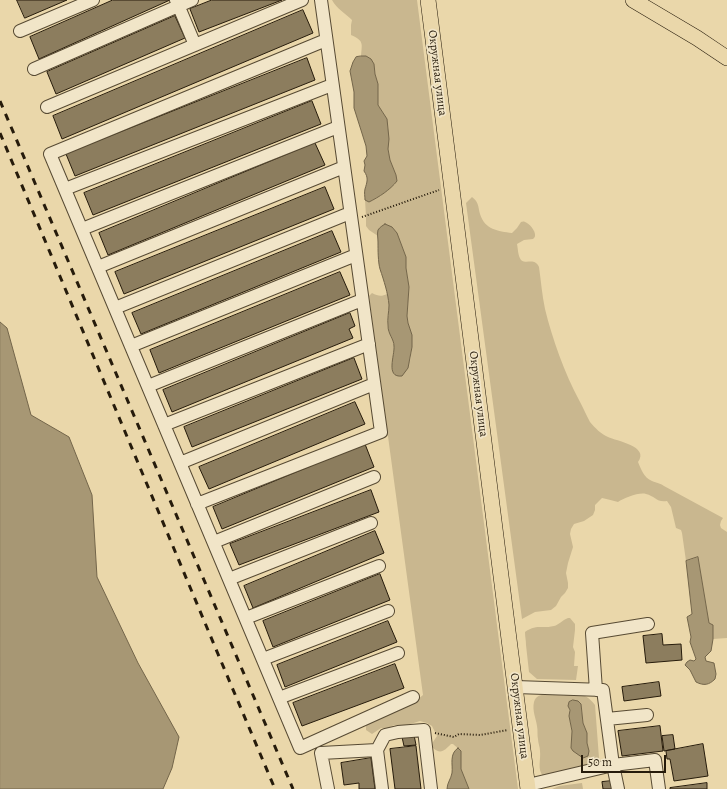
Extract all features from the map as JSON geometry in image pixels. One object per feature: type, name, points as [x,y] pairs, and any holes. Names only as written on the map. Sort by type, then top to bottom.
[{"type":"main road","name":"Окружная улица","points":[[428,0],[528,787]]},
{"type":"main road","points":[[633,0],[697,38],[727,58]]},
{"type":"lane","points":[[20,31],[93,0]]},
{"type":"lane","points":[[34,69],[177,3],[192,0]]},
{"type":"lane","points":[[47,107],[302,0]]},
{"type":"lane","points":[[198,504],[381,432],[321,0]]},
{"type":"lane","points":[[177,3],[195,45]]},
{"type":"lane","points":[[326,40],[50,154],[300,748],[413,697]]},
{"type":"lane","points":[[65,189],[332,85]]},
{"type":"lane","points":[[82,229],[338,127]]},
{"type":"lane","points":[[98,267],[344,168]]},
{"type":"lane","points":[[115,308],[351,217]]},
{"type":"lane","points":[[131,346],[356,255]]},
{"type":"lane","points":[[148,386],[362,300]]},
{"type":"lane","points":[[164,425],[368,344]]},
{"type":"lane","points":[[180,463],[374,384]]},
{"type":"lane","points":[[214,542],[374,477]]},
{"type":"lane","points":[[229,579],[371,523]]},
{"type":"lane","points":[[246,618],[379,566]]},
{"type":"lane","points":[[263,660],[388,611]]},
{"type":"lane","points":[[596,690],[592,633],[648,624]]},
{"type":"lane","points":[[280,698],[398,653]]},
{"type":"lane","points":[[516,687],[603,690],[613,766],[618,789]]},
{"type":"lane","points":[[607,719],[647,715]]},
{"type":"lane","points":[[382,789],[376,750],[385,735],[398,732],[424,730],[431,789]]},
{"type":"lane","points":[[328,789],[322,753],[376,750]]},
{"type":"lane","points":[[528,787],[613,766],[655,760],[659,789]]},
{"type":"path","points":[[351,217],[452,186]]},
{"type":"path","points":[[424,730],[454,737],[459,734],[480,735],[492,733]]},
{"type":"shaded area","points":[[332,0],[417,0],[518,789],[469,789],[461,769],[461,751],[453,744],[443,751],[438,751],[433,748],[433,742],[437,736],[432,726],[427,723],[420,721],[404,726],[394,725],[388,728],[381,728],[372,734],[366,730],[366,726],[371,721],[417,700],[423,695],[369,296],[372,293],[380,296],[387,294],[389,306],[387,325],[394,345],[392,366],[394,373],[410,361],[412,339],[407,316],[409,287],[406,257],[398,236],[392,227],[378,232],[378,236],[366,226],[365,200],[369,202],[377,198],[397,181],[388,149],[388,129],[384,114],[378,105],[378,84],[374,64],[366,56],[361,56],[361,43],[358,39],[351,35],[352,20]]},
{"type":"shaded area","points":[[366,56],[371,59],[374,64],[378,84],[378,105],[387,119],[389,139],[388,149],[397,181],[384,193],[369,202],[365,200],[367,176],[364,171],[364,161],[367,156],[366,146],[354,108],[354,92],[350,71],[356,57]]},
{"type":"shaded area","points":[[472,197],[477,203],[482,219],[489,227],[512,233],[521,222],[523,222],[527,223],[533,230],[535,237],[533,239],[524,240],[517,244],[519,257],[521,260],[526,262],[535,262],[539,267],[545,309],[555,344],[569,379],[590,422],[605,436],[624,442],[636,448],[640,452],[638,462],[639,465],[649,480],[661,484],[723,518],[720,525],[721,528],[727,532],[727,638],[713,639],[713,625],[709,623],[698,557],[686,561],[682,533],[681,530],[676,528],[671,507],[667,501],[661,501],[649,495],[643,494],[632,496],[618,502],[602,498],[595,505],[593,515],[584,521],[574,524],[570,534],[573,547],[566,573],[568,588],[556,606],[551,610],[535,612],[522,619],[466,203]]},
{"type":"shaded area","points":[[385,224],[392,227],[397,233],[406,257],[409,287],[407,316],[412,335],[412,347],[408,368],[402,376],[397,376],[392,370],[394,346],[388,329],[388,300],[379,263],[378,230]]},
{"type":"shaded area","points":[[0,322],[7,328],[31,415],[69,437],[92,495],[97,577],[138,663],[179,737],[172,768],[163,789],[0,789]]},
{"type":"shaded area","points":[[698,557],[709,623],[713,625],[711,651],[705,657],[706,661],[714,663],[716,674],[715,679],[708,684],[696,682],[690,670],[685,665],[690,660],[694,661],[696,659],[690,642],[691,637],[687,617],[692,614],[686,561]]},
{"type":"shaded area","points":[[570,618],[575,624],[573,647],[575,652],[574,666],[578,666],[576,680],[537,679],[529,672],[525,632],[536,627],[550,627]]},
{"type":"shaded area","points":[[545,694],[579,694],[586,696],[592,701],[595,705],[599,758],[586,765],[543,776],[540,770],[540,750],[534,702],[536,698]],"holes":[[[581,704],[585,728],[589,751],[571,749],[572,731],[569,709]]]},
{"type":"shaded area","points":[[573,700],[578,701],[581,704],[583,723],[587,733],[589,751],[588,756],[583,758],[571,748],[572,731],[569,716],[570,710],[568,706],[569,702]]},
{"type":"shaded area","points":[[458,748],[461,751],[461,769],[469,789],[447,789],[452,773],[452,756]]},
{"type":"shaded area","points":[[582,783],[583,789],[552,789],[559,786]]},
{"type":"building","points":[[17,0],[67,0],[25,18]]},
{"type":"building","points":[[113,0],[170,0],[39,59],[30,37]]},
{"type":"building","points":[[212,0],[282,0],[199,32],[190,9]]},
{"type":"building","points":[[303,10],[313,33],[62,139],[53,116]]},
{"type":"building","points":[[175,16],[185,38],[56,94],[47,72]]},
{"type":"building","points":[[307,58],[315,80],[75,176],[66,154]]},
{"type":"building","points":[[312,101],[321,124],[93,215],[84,193]]},
{"type":"building","points":[[315,143],[325,165],[108,255],[99,233]]},
{"type":"building","points":[[325,187],[334,209],[124,294],[115,272]]},
{"type":"building","points":[[332,231],[341,252],[141,334],[132,313]]},
{"type":"building","points":[[340,272],[350,295],[159,373],[150,350]]},
{"type":"building","points":[[350,313],[355,326],[349,329],[353,338],[172,412],[163,390]]},
{"type":"building","points":[[354,358],[362,379],[192,447],[184,427]]},
{"type":"building","points":[[355,402],[365,424],[209,489],[199,467]]},
{"type":"building","points":[[365,444],[374,467],[222,529],[213,507]]},
{"type":"building","points":[[371,490],[379,512],[239,565],[230,544]]},
{"type":"building","points":[[375,531],[384,553],[253,608],[244,586]]},
{"type":"building","points":[[380,574],[390,600],[273,647],[263,621]]},
{"type":"building","points":[[388,621],[397,642],[285,687],[277,665]]},
{"type":"building","points":[[662,634],[663,645],[681,644],[682,660],[646,663],[643,636]]},
{"type":"building","points":[[395,664],[404,688],[302,726],[293,703]]},
{"type":"building","points":[[659,682],[661,696],[624,701],[622,687]]},
{"type":"building","points":[[660,726],[663,751],[622,756],[618,731]]},
{"type":"building","points":[[414,735],[416,745],[404,746],[402,737]]},
{"type":"building","points":[[673,735],[675,749],[664,751],[662,736]]},
{"type":"building","points":[[703,744],[708,776],[674,781],[670,759],[667,759],[666,751]]},
{"type":"building","points":[[416,746],[421,789],[395,789],[390,749]]},
{"type":"building","points":[[371,758],[375,789],[359,789],[359,783],[344,785],[341,763]]},
{"type":"building","points":[[612,781],[613,789],[603,789],[602,782]]},
{"type":"building","points":[[707,783],[707,789],[670,789],[670,788]]},
{"type":"railway","points":[[0,101],[293,789]]},
{"type":"railway","points":[[0,133],[275,789]]}]
